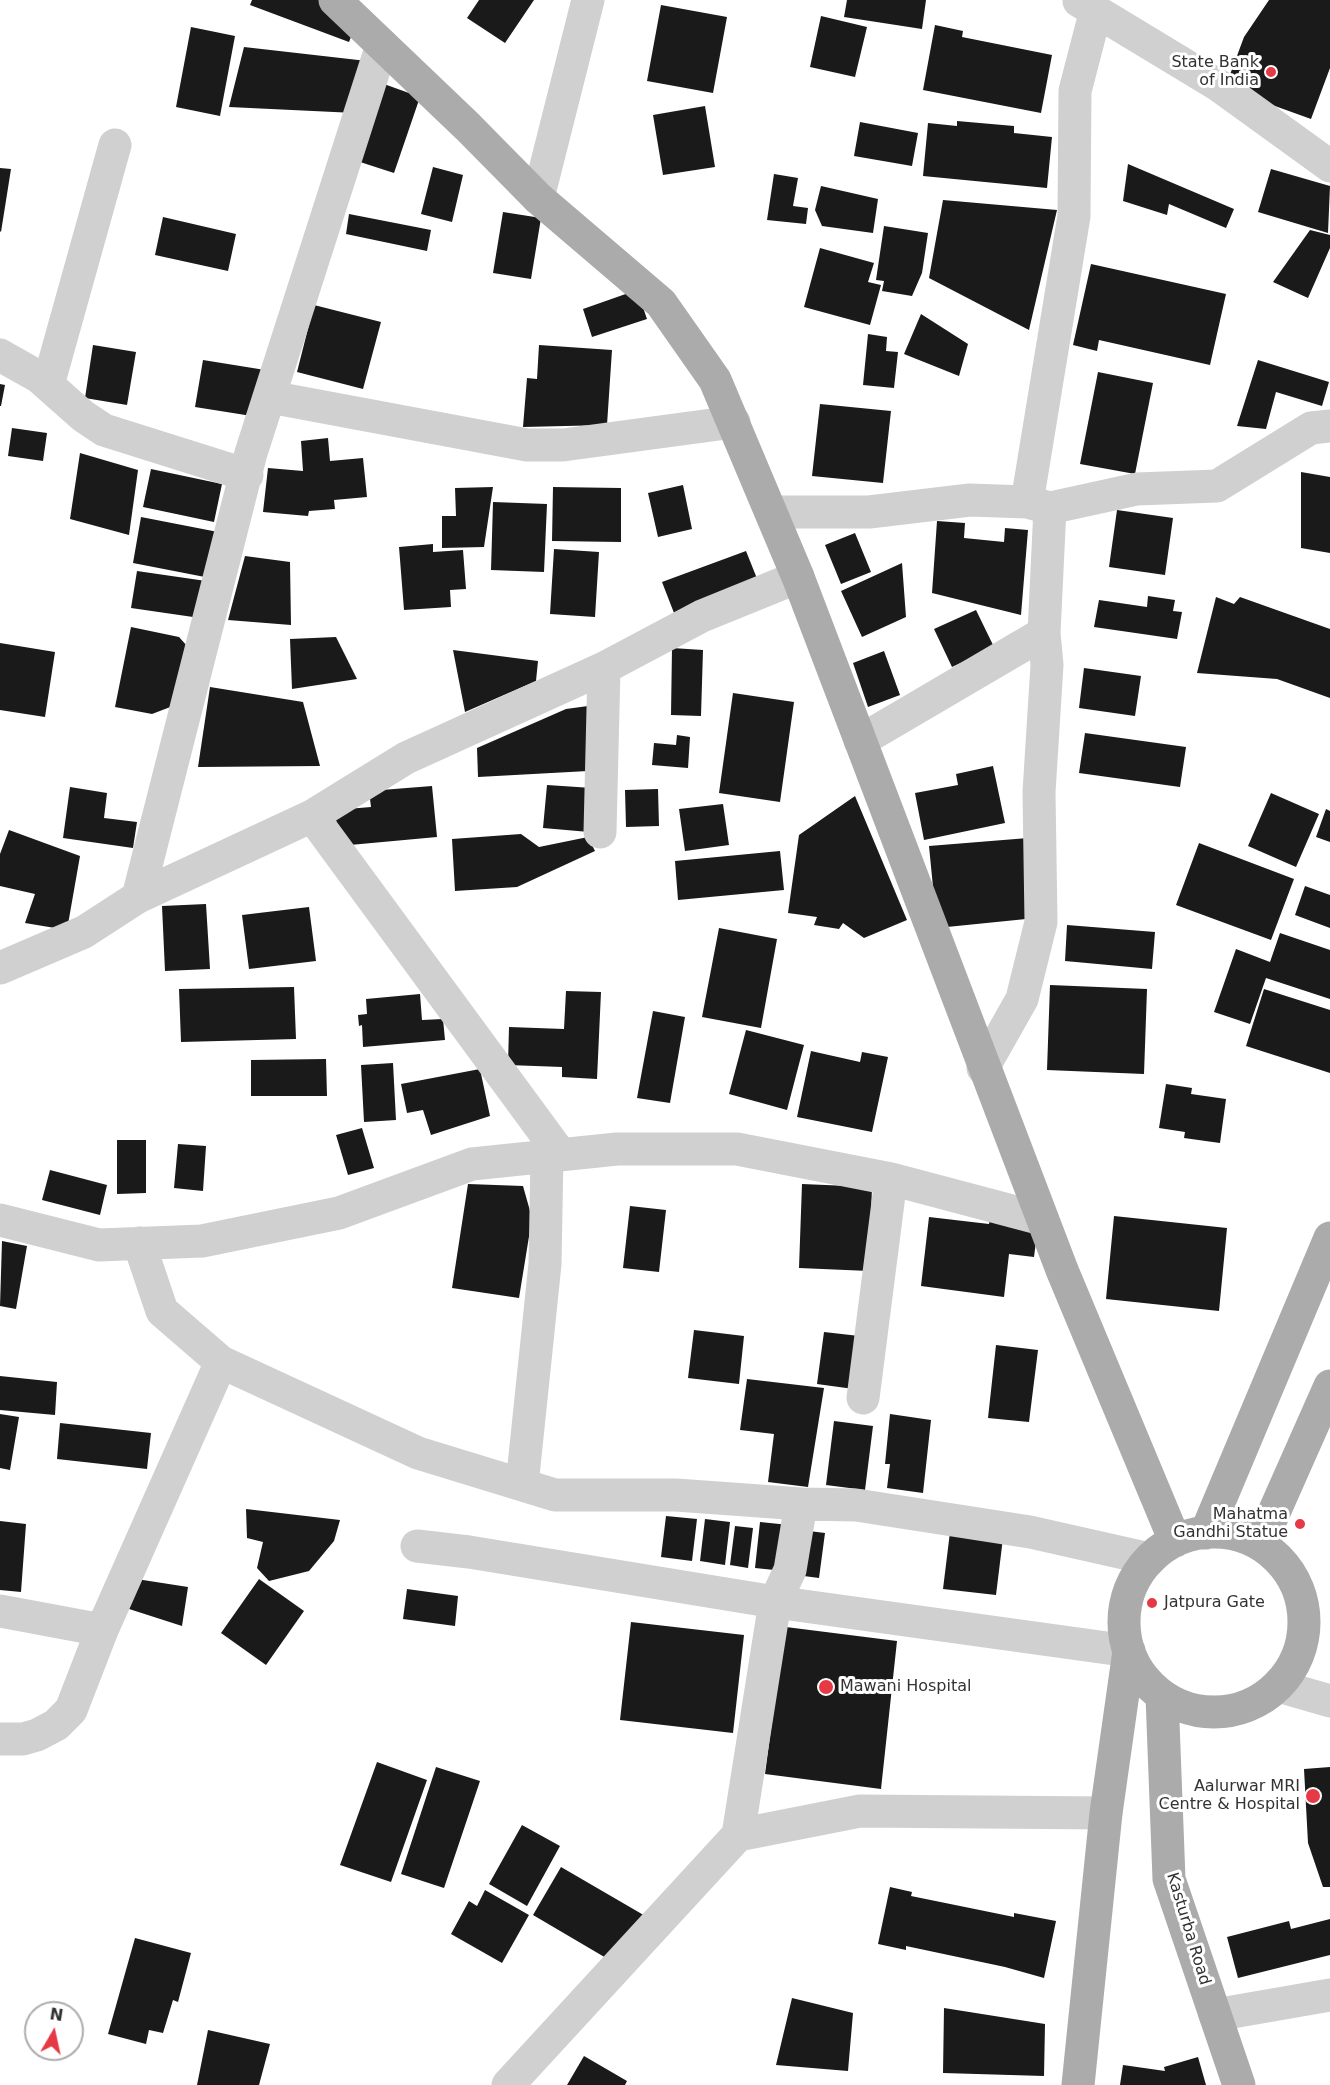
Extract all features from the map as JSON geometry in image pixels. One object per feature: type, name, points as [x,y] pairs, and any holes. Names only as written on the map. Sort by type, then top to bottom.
[{"type":"main road","points":[[335,0],[538,198],[661,303],[716,380],[798,577],[1042,1219],[1177,1544]]},
{"type":"main road","points":[[1078,2085],[1106,1813],[1129,1651],[1124,1614],[1132,1584],[1177,1544],[1330,1238]]},
{"type":"main road","points":[[1260,1544],[1330,1386]]},
{"type":"main road","points":[[1129,1651],[1140,1674],[1162,1696],[1191,1709],[1222,1712],[1252,1704],[1278,1686],[1294,1664],[1304,1638],[1304,1611],[1296,1584],[1281,1562],[1260,1544],[1234,1534],[1177,1544]]},
{"type":"main road","name":"Kasturba Road","points":[[1162,1696],[1169,1878],[1239,2085]]},
{"type":"street","points":[[538,198],[588,0]]},
{"type":"street","points":[[983,1068],[1022,999],[1041,922],[1039,792],[1047,665],[1038,506],[1074,216],[1075,91],[1086,5],[1218,85],[1330,166]]},
{"type":"street","points":[[138,897],[247,475],[382,45]]},
{"type":"street","points":[[48,385],[116,145]]},
{"type":"street","points":[[0,354],[48,385],[83,416],[104,430],[247,475]]},
{"type":"street","points":[[270,397],[527,445],[563,445],[734,422]]},
{"type":"street","points":[[772,512],[869,512],[970,500],[1038,506],[1137,489],[1217,486],[1311,428],[1330,426]]},
{"type":"street","points":[[0,968],[84,932],[138,897],[312,816],[406,758],[604,668],[702,616],[798,577]]},
{"type":"street","points":[[860,741],[1044,633]]},
{"type":"street","points":[[600,832],[604,668]]},
{"type":"street","points":[[312,816],[554,1155],[522,1485]]},
{"type":"street","points":[[0,1220],[99,1245],[202,1240],[339,1214],[472,1164],[617,1149],[737,1149],[891,1179],[1042,1219]]},
{"type":"street","points":[[863,1398],[891,1179]]},
{"type":"street","points":[[139,1244],[162,1311],[220,1362],[418,1452],[555,1495],[676,1495],[801,1504],[855,1505],[1030,1532],[1177,1544]]},
{"type":"street","points":[[0,1739],[37,1735],[56,1725],[71,1710],[102,1630],[220,1362]]},
{"type":"street","points":[[508,2085],[738,1835],[775,1602],[790,1570],[801,1504]]},
{"type":"street","points":[[417,1546],[469,1552],[775,1602],[1129,1651]]},
{"type":"street","points":[[0,1611],[102,1630]]},
{"type":"street","points":[[1278,1686],[1330,1701]]},
{"type":"street","points":[[738,1835],[860,1811],[1106,1813]]},
{"type":"street","points":[[1215,2015],[1330,1995]]},
{"type":"building","points":[[252,0],[324,0],[356,24],[349,42],[250,5]]},
{"type":"building","points":[[479,0],[534,0],[505,43],[467,18]]},
{"type":"building","points":[[847,0],[926,0],[922,29],[844,17]]},
{"type":"building","points":[[1269,0],[1330,0],[1330,68],[1311,119],[1225,88],[1244,37]]},
{"type":"building","points":[[661,5],[727,17],[713,93],[647,81]]},
{"type":"building","points":[[821,16],[867,27],[855,77],[810,67]]},
{"type":"building","points":[[935,25],[963,31],[962,37],[1052,55],[1041,113],[923,90]]},
{"type":"building","points":[[191,27],[235,36],[220,116],[176,107]]},
{"type":"building","points":[[244,47],[367,61],[355,113],[229,107]]},
{"type":"building","points":[[384,84],[420,97],[394,173],[357,161]]},
{"type":"building","points":[[705,106],[715,167],[663,175],[653,115]]},
{"type":"building","points":[[957,121],[1014,126],[1014,133],[1052,137],[1047,188],[923,176],[928,123],[957,126]]},
{"type":"building","points":[[860,122],[918,133],[912,166],[854,156]]},
{"type":"building","points":[[1128,164],[1234,209],[1226,228],[1169,204],[1167,215],[1123,201]]},
{"type":"building","points":[[433,167],[463,175],[452,222],[421,214]]},
{"type":"building","points":[[0,168],[11,169],[1,232],[0,231]]},
{"type":"building","points":[[1271,169],[1330,186],[1328,233],[1258,212]]},
{"type":"building","points":[[774,174],[798,178],[793,206],[808,208],[806,224],[767,220]]},
{"type":"building","points":[[821,186],[878,199],[873,233],[822,226],[815,210]]},
{"type":"building","points":[[943,200],[1057,210],[1029,330],[929,278]]},
{"type":"building","points":[[503,212],[541,218],[531,279],[493,273]]},
{"type":"building","points":[[349,214],[431,230],[427,251],[346,234]]},
{"type":"building","points":[[163,217],[236,234],[228,271],[155,255]]},
{"type":"building","points":[[884,226],[928,233],[922,273],[912,296],[882,291],[884,281],[876,280]]},
{"type":"building","points":[[1310,230],[1330,235],[1330,248],[1308,298],[1273,282]]},
{"type":"building","points":[[820,248],[874,263],[868,282],[881,285],[870,325],[804,307]]},
{"type":"building","points":[[1091,264],[1226,294],[1210,365],[1099,340],[1097,351],[1073,345]]},
{"type":"building","points":[[637,290],[647,319],[592,337],[583,309]]},
{"type":"building","points":[[314,305],[381,322],[363,389],[297,372]]},
{"type":"building","points":[[921,314],[968,344],[959,376],[904,354]]},
{"type":"building","points":[[868,334],[887,337],[886,351],[898,352],[894,388],[863,385]]},
{"type":"building","points":[[93,345],[136,352],[127,405],[85,398]]},
{"type":"building","points":[[539,345],[612,350],[607,425],[523,427],[527,378],[537,379]]},
{"type":"building","points":[[203,360],[265,370],[258,417],[195,407]]},
{"type":"building","points":[[1258,360],[1329,382],[1322,406],[1276,392],[1266,429],[1237,426]]},
{"type":"building","points":[[1098,372],[1153,383],[1135,474],[1080,464]]},
{"type":"building","points":[[0,384],[5,385],[1,406],[0,406]]},
{"type":"building","points":[[820,404],[891,411],[883,483],[812,476]]},
{"type":"building","points":[[12,428],[47,433],[43,461],[8,456]]},
{"type":"building","points":[[328,438],[330,461],[363,458],[367,497],[334,500],[335,509],[309,511],[308,516],[263,512],[268,468],[303,471],[301,441]]},
{"type":"building","points":[[80,453],[138,470],[129,535],[70,519]]},
{"type":"building","points":[[151,469],[222,484],[214,522],[143,507]]},
{"type":"building","points":[[1301,472],[1330,477],[1330,553],[1301,548]]},
{"type":"building","points":[[683,485],[692,529],[658,537],[648,493]]},
{"type":"building","points":[[493,487],[484,547],[442,548],[442,516],[456,516],[455,488]]},
{"type":"building","points":[[553,487],[621,488],[621,542],[552,541]]},
{"type":"building","points":[[493,502],[547,504],[544,572],[491,570]]},
{"type":"building","points":[[1117,510],[1173,518],[1165,575],[1109,567]]},
{"type":"building","points":[[141,517],[218,532],[210,578],[133,563]]},
{"type":"building","points":[[937,521],[965,523],[964,538],[1004,542],[1005,528],[1028,530],[1021,615],[932,593]]},
{"type":"building","points":[[855,533],[871,572],[841,584],[825,545]]},
{"type":"building","points":[[433,544],[433,552],[463,550],[466,589],[450,590],[451,607],[404,610],[399,547]]},
{"type":"building","points":[[554,549],[599,552],[595,617],[550,614]]},
{"type":"building","points":[[746,551],[758,581],[674,613],[662,582]]},
{"type":"building","points":[[245,556],[290,562],[291,625],[228,620]]},
{"type":"building","points":[[902,563],[906,617],[862,637],[841,591]]},
{"type":"building","points":[[137,571],[206,581],[200,618],[131,608]]},
{"type":"building","points":[[1148,596],[1175,600],[1173,611],[1182,612],[1177,639],[1094,627],[1099,600],[1147,607]]},
{"type":"building","points":[[1216,597],[1234,604],[1240,597],[1330,629],[1330,698],[1277,679],[1197,673]]},
{"type":"building","points":[[976,610],[994,647],[952,667],[934,629]]},
{"type":"building","points":[[131,627],[179,637],[196,656],[186,701],[152,714],[115,707]]},
{"type":"building","points":[[336,637],[357,679],[292,689],[290,639]]},
{"type":"building","points":[[0,643],[55,652],[45,717],[0,710]]},
{"type":"building","points":[[672,648],[703,650],[701,716],[671,715]]},
{"type":"building","points":[[453,650],[538,661],[536,681],[465,712]]},
{"type":"building","points":[[884,651],[900,695],[868,707],[853,663]]},
{"type":"building","points":[[1084,668],[1141,676],[1135,716],[1079,708]]},
{"type":"building","points":[[210,687],[303,702],[320,766],[198,767]]},
{"type":"building","points":[[733,693],[794,702],[780,802],[719,793]]},
{"type":"building","points":[[588,706],[588,771],[478,777],[477,748],[566,709]]},
{"type":"building","points":[[1085,733],[1186,747],[1180,787],[1079,773]]},
{"type":"building","points":[[677,735],[690,737],[688,768],[652,765],[654,743],[676,745]]},
{"type":"building","points":[[993,766],[1005,823],[924,840],[915,793],[958,785],[956,774]]},
{"type":"building","points":[[547,785],[592,788],[589,832],[543,828]]},
{"type":"building","points":[[432,786],[437,837],[339,846],[335,810],[371,807],[369,791]]},
{"type":"building","points":[[70,787],[107,793],[104,818],[137,822],[133,848],[63,838]]},
{"type":"building","points":[[658,789],[659,826],[626,827],[625,790]]},
{"type":"building","points":[[1271,793],[1319,814],[1296,867],[1248,846]]},
{"type":"building","points":[[855,796],[907,920],[864,938],[843,923],[839,929],[814,925],[817,917],[788,913],[799,835]]},
{"type":"building","points":[[723,804],[729,845],[685,851],[679,809]]},
{"type":"building","points":[[1326,809],[1330,811],[1330,842],[1316,837]]},
{"type":"building","points":[[9,830],[80,856],[67,930],[25,923],[35,894],[0,886],[0,854]]},
{"type":"building","points":[[521,834],[539,847],[588,837],[595,851],[517,887],[455,891],[452,839]]},
{"type":"building","points":[[1028,838],[1036,918],[937,928],[929,846]]},
{"type":"building","points":[[1199,843],[1294,879],[1271,940],[1176,905]]},
{"type":"building","points":[[780,851],[784,890],[678,900],[675,861]]},
{"type":"building","points":[[1305,886],[1330,895],[1330,928],[1295,915]]},
{"type":"building","points":[[206,904],[210,969],[165,971],[162,906]]},
{"type":"building","points":[[309,907],[316,961],[249,969],[242,915]]},
{"type":"building","points":[[1067,925],[1155,932],[1152,969],[1065,961]]},
{"type":"building","points":[[719,928],[777,939],[761,1028],[702,1017]]},
{"type":"building","points":[[1280,933],[1330,950],[1330,999],[1266,978],[1250,1024],[1214,1012],[1236,949],[1270,962]]},
{"type":"building","points":[[1050,985],[1147,989],[1144,1074],[1047,1070]]},
{"type":"building","points":[[294,987],[296,1039],[181,1042],[179,989]]},
{"type":"building","points":[[1264,989],[1330,1010],[1330,1073],[1246,1046]]},
{"type":"building","points":[[566,991],[601,992],[597,1079],[562,1077],[562,1067],[508,1065],[509,1027],[564,1029]]},
{"type":"building","points":[[420,994],[422,1020],[443,1019],[445,1040],[363,1047],[362,1025],[359,1026],[358,1015],[367,1014],[366,999]]},
{"type":"building","points":[[653,1011],[685,1017],[670,1103],[637,1098]]},
{"type":"building","points":[[746,1030],[804,1045],[787,1110],[729,1094]]},
{"type":"building","points":[[811,1051],[860,1062],[862,1052],[888,1057],[872,1132],[797,1117]]},
{"type":"building","points":[[326,1059],[327,1096],[251,1096],[251,1060]]},
{"type":"building","points":[[393,1063],[396,1120],[364,1122],[361,1065]]},
{"type":"building","points":[[480,1069],[490,1116],[431,1135],[423,1110],[407,1113],[401,1084]]},
{"type":"building","points":[[1166,1084],[1192,1088],[1191,1094],[1226,1099],[1220,1143],[1184,1138],[1185,1132],[1159,1128]]},
{"type":"building","points":[[362,1128],[374,1168],[348,1175],[336,1135]]},
{"type":"building","points":[[117,1140],[146,1140],[146,1193],[117,1194]]},
{"type":"building","points":[[178,1144],[206,1146],[203,1191],[174,1188]]},
{"type":"building","points":[[50,1170],[107,1185],[100,1215],[42,1200]]},
{"type":"building","points":[[468,1184],[523,1186],[532,1218],[519,1298],[452,1288]]},
{"type":"building","points":[[802,1184],[872,1187],[869,1271],[799,1268]]},
{"type":"building","points":[[630,1206],[666,1210],[659,1272],[623,1268]]},
{"type":"building","points":[[1114,1216],[1227,1228],[1219,1311],[1106,1299]]},
{"type":"building","points":[[929,1217],[989,1224],[990,1219],[1038,1226],[1034,1257],[1009,1254],[1004,1297],[921,1286]]},
{"type":"building","points":[[2,1241],[27,1246],[16,1309],[0,1306]]},
{"type":"building","points":[[694,1330],[744,1336],[739,1384],[688,1378]]},
{"type":"building","points":[[824,1332],[868,1337],[861,1390],[817,1384]]},
{"type":"building","points":[[996,1345],[1038,1350],[1029,1422],[988,1418]]},
{"type":"building","points":[[0,1376],[57,1382],[55,1415],[0,1410]]},
{"type":"building","points":[[747,1379],[824,1388],[808,1487],[768,1482],[774,1434],[740,1430]]},
{"type":"building","points":[[0,1414],[19,1417],[10,1470],[0,1468]]},
{"type":"building","points":[[890,1414],[931,1420],[923,1493],[887,1488],[890,1464],[885,1464]]},
{"type":"building","points":[[834,1421],[873,1426],[865,1490],[826,1485]]},
{"type":"building","points":[[60,1423],[151,1433],[147,1469],[57,1459]]},
{"type":"building","points":[[246,1509],[340,1520],[334,1541],[309,1571],[269,1581],[257,1568],[263,1542],[247,1538]]},
{"type":"building","points":[[666,1516],[697,1519],[692,1561],[661,1557]]},
{"type":"building","points":[[705,1519],[730,1522],[725,1565],[700,1561]]},
{"type":"building","points":[[0,1521],[26,1524],[21,1592],[0,1590]]},
{"type":"building","points":[[760,1522],[789,1525],[784,1571],[755,1568]]},
{"type":"building","points":[[735,1526],[753,1528],[748,1568],[730,1565]]},
{"type":"building","points":[[801,1530],[825,1533],[819,1578],[796,1575]]},
{"type":"building","points":[[950,1532],[1003,1538],[996,1595],[943,1589]]},
{"type":"building","points":[[130,1578],[188,1587],[182,1626],[126,1608]]},
{"type":"building","points":[[259,1579],[304,1611],[266,1665],[221,1633]]},
{"type":"building","points":[[407,1589],[458,1596],[455,1626],[403,1619]]},
{"type":"building","points":[[631,1622],[744,1635],[733,1733],[620,1720]]},
{"type":"building","points":[[778,1626],[897,1641],[881,1789],[765,1774],[775,1699]]},
{"type":"building","points":[[377,1762],[427,1780],[391,1882],[340,1865]]},
{"type":"building","points":[[436,1767],[480,1781],[444,1888],[401,1874]]},
{"type":"building","points":[[1330,1767],[1330,1887],[1323,1887],[1308,1843],[1304,1769]]},
{"type":"building","points":[[522,1825],[560,1846],[527,1906],[489,1884]]},
{"type":"building","points":[[561,1867],[647,1917],[618,1965],[533,1915]]},
{"type":"building","points":[[890,1887],[912,1892],[911,1896],[1014,1917],[1014,1913],[1056,1921],[1044,1978],[1005,1967],[906,1946],[906,1950],[878,1944]]},
{"type":"building","points":[[485,1890],[529,1915],[502,1963],[451,1934],[469,1901],[477,1906]]},
{"type":"building","points":[[1330,1919],[1330,1955],[1238,1978],[1227,1937],[1289,1921],[1291,1929]]},
{"type":"building","points":[[135,1938],[191,1953],[178,2002],[173,2000],[163,2033],[149,2030],[146,2044],[108,2034]]},
{"type":"building","points":[[792,1998],[853,2013],[848,2071],[776,2065]]},
{"type":"building","points":[[944,2008],[1045,2024],[1044,2076],[943,2073]]},
{"type":"building","points":[[208,2030],[270,2044],[259,2085],[197,2085]]},
{"type":"building","points":[[584,2056],[627,2081],[625,2085],[567,2085]]},
{"type":"building","points":[[1198,2057],[1206,2085],[1120,2085],[1123,2065],[1165,2071],[1164,2067]]},
{"type":"place","name":"State Bank of India","points":[[1271,72]]},
{"type":"place","name":"Mahatma Gandhi Statue","points":[[1300,1524]]},
{"type":"place","name":"Jatpura Gate","points":[[1152,1603]]},
{"type":"place","name":"Mawani Hospital","points":[[826,1687]]},
{"type":"place","name":"Aalurwar MRI Centre & Hospital","points":[[1313,1796]]}]
